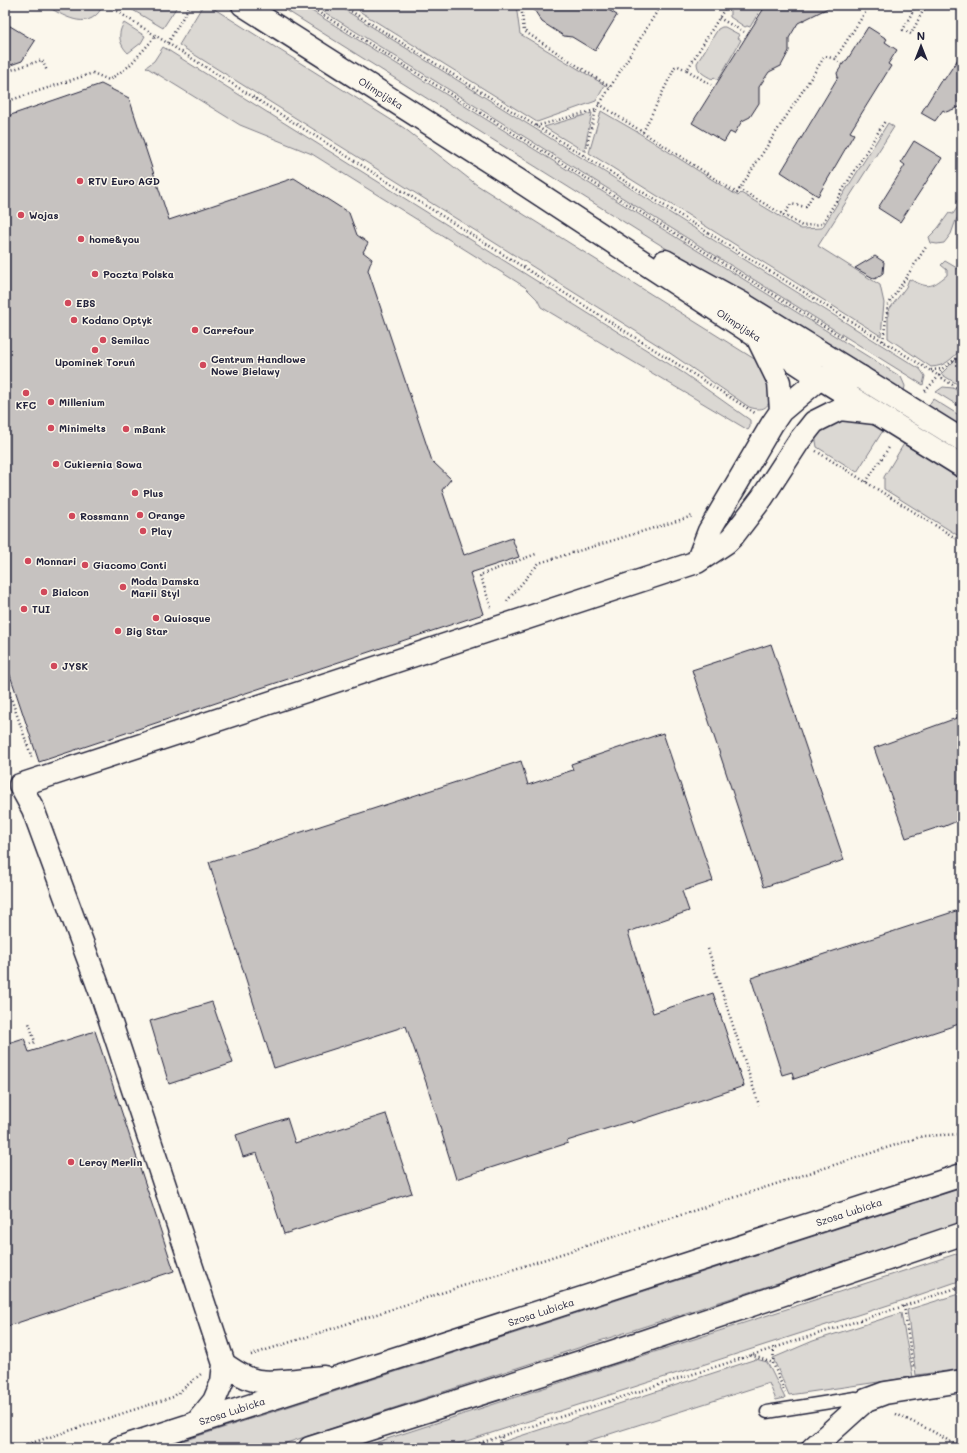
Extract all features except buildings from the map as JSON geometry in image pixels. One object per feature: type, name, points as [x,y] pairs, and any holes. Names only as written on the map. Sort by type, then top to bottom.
[{"type":"main road","name":"Olimpijska","points":[[243,5],[518,180],[820,378],[962,466]]},
{"type":"main road","name":"Olimpijska","points":[[518,180],[744,304],[962,440]]},
{"type":"main road","points":[[757,337],[779,382],[781,411]]},
{"type":"main road","points":[[806,343],[820,378],[814,422]]},
{"type":"main road","points":[[697,562],[709,531],[781,411],[820,378],[861,377]]},
{"type":"main road","points":[[197,1422],[214,1401],[222,1382],[214,1367],[103,999],[33,809],[20,785],[697,562],[727,542],[762,498],[814,422],[840,409],[875,413]]},
{"type":"main road","name":"Szosa Lubicka","points":[[119,1448],[962,1175]]},
{"type":"main road","points":[[310,1448],[615,1351],[962,1234]]},
{"type":"main road","points":[[214,1367],[255,1381],[273,1382],[345,1375]]},
{"type":"main road","points":[[813,1448],[866,1400],[885,1393],[962,1381]]},
{"type":"lane","points":[[767,1412],[855,1398],[866,1400]]},
{"type":"path","points":[[107,5],[760,417]]},
{"type":"path","points":[[168,43],[190,5]]},
{"type":"path","points":[[307,5],[851,344]]},
{"type":"path","points":[[341,5],[962,390]]},
{"type":"path","points":[[521,5],[524,31],[610,87]]},
{"type":"path","points":[[584,156],[596,110],[599,104],[661,5]]},
{"type":"path","points":[[687,70],[727,5]]},
{"type":"path","points":[[835,59],[870,5]]},
{"type":"path","points":[[916,5],[903,30],[911,34],[926,5]]},
{"type":"path","points":[[719,18],[744,32]]},
{"type":"path","points":[[5,102],[93,73],[109,80],[129,66],[156,36]]},
{"type":"path","points":[[599,104],[736,193],[825,56],[835,59],[842,65]]},
{"type":"path","points":[[5,72],[42,60],[47,71]]},
{"type":"path","points":[[643,132],[675,67],[678,66],[687,70],[711,85]]},
{"type":"path","points":[[535,126],[596,110]]},
{"type":"path","points":[[739,188],[802,226],[822,224],[885,122]]},
{"type":"path","points":[[784,215],[792,204],[806,207],[814,193]]},
{"type":"path","points":[[883,341],[888,305],[926,247]]},
{"type":"path","points":[[931,394],[925,390],[939,376],[942,369],[962,354]]},
{"type":"path","points":[[930,370],[942,369]]},
{"type":"path","points":[[866,482],[894,439]]},
{"type":"path","points":[[814,450],[962,542]]},
{"type":"path","points":[[504,604],[539,563],[696,515]]},
{"type":"path","points":[[492,608],[480,575],[536,554]]},
{"type":"path","points":[[5,680],[32,760]]},
{"type":"path","points":[[708,950],[759,1105]]},
{"type":"path","points":[[26,1045],[35,1042],[29,1023]]},
{"type":"path","points":[[246,1356],[923,1136],[962,1134]]},
{"type":"path","points":[[464,1448],[962,1286]]},
{"type":"path","points":[[904,1306],[916,1388]]},
{"type":"path","points":[[774,1347],[773,1363],[791,1408]]},
{"type":"path","points":[[750,1355],[773,1363]]},
{"type":"path","points":[[16,1448],[173,1397],[214,1367]]},
{"type":"path","points":[[866,1400],[932,1431],[961,1448]]},
{"type":"path","points":[[494,1448],[502,1436]]},
{"type":"shaded area","points":[[45,5],[94,5],[101,9],[95,16],[82,20],[66,17]]},
{"type":"shaded area","points":[[134,5],[178,5],[163,28],[131,9]]},
{"type":"shaded area","points":[[203,5],[208,5],[404,128],[477,185],[756,360],[767,376],[770,399],[766,406],[760,409],[749,407],[661,347],[179,45]]},
{"type":"shaded area","points":[[278,5],[302,5],[901,377],[905,386],[903,397]]},
{"type":"shaded area","points":[[313,5],[337,5],[920,369],[925,376],[923,385]]},
{"type":"shaded area","points":[[363,5],[516,5],[520,34],[605,85],[596,101],[537,122],[359,11]]},
{"type":"shaded area","points":[[733,5],[763,5],[750,27],[745,27],[730,17],[730,10]]},
{"type":"shaded area","points":[[124,23],[145,36],[141,43],[128,53],[120,39],[120,31]]},
{"type":"shaded area","points":[[725,27],[740,35],[738,38],[741,40],[718,80],[714,77],[712,79],[702,73],[698,69],[697,63],[718,29]]},
{"type":"shaded area","points":[[163,47],[685,374],[750,420],[750,427],[748,430],[541,307],[537,299],[525,287],[312,154],[240,125],[146,67],[154,61]]},
{"type":"shaded area","points":[[601,111],[639,133],[738,196],[741,193],[801,229],[822,228],[888,123],[894,127],[818,246],[880,285],[884,303],[881,336],[589,153]]},
{"type":"shaded area","points":[[592,113],[584,151],[544,127]]},
{"type":"shaded area","points":[[962,194],[962,210],[956,220],[951,234],[944,243],[931,243],[929,237],[949,213],[953,214],[959,205],[957,202]]},
{"type":"shaded area","points":[[945,261],[962,271],[962,349],[945,364],[931,367],[888,338],[888,311],[906,287],[909,279],[929,286],[937,283],[947,275],[947,270],[941,265]]},
{"type":"shaded area","points":[[962,353],[962,387],[941,374]]},
{"type":"shaded area","points":[[943,387],[953,388],[962,394],[962,408],[936,392]]},
{"type":"shaded area","points":[[933,399],[962,417],[962,432],[926,409]]},
{"type":"shaded area","points":[[860,417],[884,429],[857,472],[817,447],[815,435],[828,423]]},
{"type":"shaded area","points":[[905,442],[962,478],[962,538],[884,489],[884,477]]},
{"type":"shaded area","points":[[962,1188],[962,1223],[271,1448],[161,1448]]},
{"type":"shaded area","points":[[962,1252],[962,1280],[907,1299],[445,1448],[359,1448]]},
{"type":"shaded area","points":[[962,1293],[962,1352],[960,1353],[962,1369],[916,1375],[907,1310]]},
{"type":"shaded area","points":[[901,1313],[913,1377],[789,1395],[773,1358],[813,1341]]},
{"type":"shaded area","points":[[756,1359],[767,1362],[785,1398],[776,1400],[769,1383],[566,1448],[496,1448],[499,1443]]},
{"type":"place","name":"RTV Euro AGD","points":[[80,181]]},
{"type":"place","name":"Wojas","points":[[21,215]]},
{"type":"place","name":"home&you","points":[[81,239]]},
{"type":"place","name":"Poczta Polska","points":[[95,274]]},
{"type":"place","name":"EBS","points":[[68,303]]},
{"type":"place","name":"Kodano Optyk","points":[[74,320]]},
{"type":"place","name":"Carrefour","points":[[195,330]]},
{"type":"place","name":"Semilac","points":[[103,340]]},
{"type":"place","name":"Upominek Toruń","points":[[95,350]]},
{"type":"place","name":"Centrum Handlowe Nowe Bielawy","points":[[203,365]]},
{"type":"place","name":"KFC","points":[[26,393]]},
{"type":"place","name":"Millenium","points":[[51,402]]},
{"type":"place","name":"Minimelts","points":[[51,428]]},
{"type":"place","name":"mBank","points":[[126,429]]},
{"type":"place","name":"Cukiernia Sowa","points":[[56,464]]},
{"type":"place","name":"Plus","points":[[135,493]]},
{"type":"place","name":"Orange","points":[[140,515]]},
{"type":"place","name":"Rossmann","points":[[72,516]]},
{"type":"place","name":"Play","points":[[143,531]]},
{"type":"place","name":"Monnari","points":[[28,561]]},
{"type":"place","name":"Giacomo Conti","points":[[85,565]]},
{"type":"place","name":"Moda Damska Marii Styl","points":[[123,587]]},
{"type":"place","name":"Bialcon","points":[[44,592]]},
{"type":"place","name":"TUI","points":[[24,609]]},
{"type":"place","name":"Quiosque","points":[[156,618]]},
{"type":"place","name":"Big Star","points":[[118,631]]},
{"type":"place","name":"JYSK","points":[[54,666]]},
{"type":"place","name":"Leroy Merlin","points":[[71,1162]]}]
